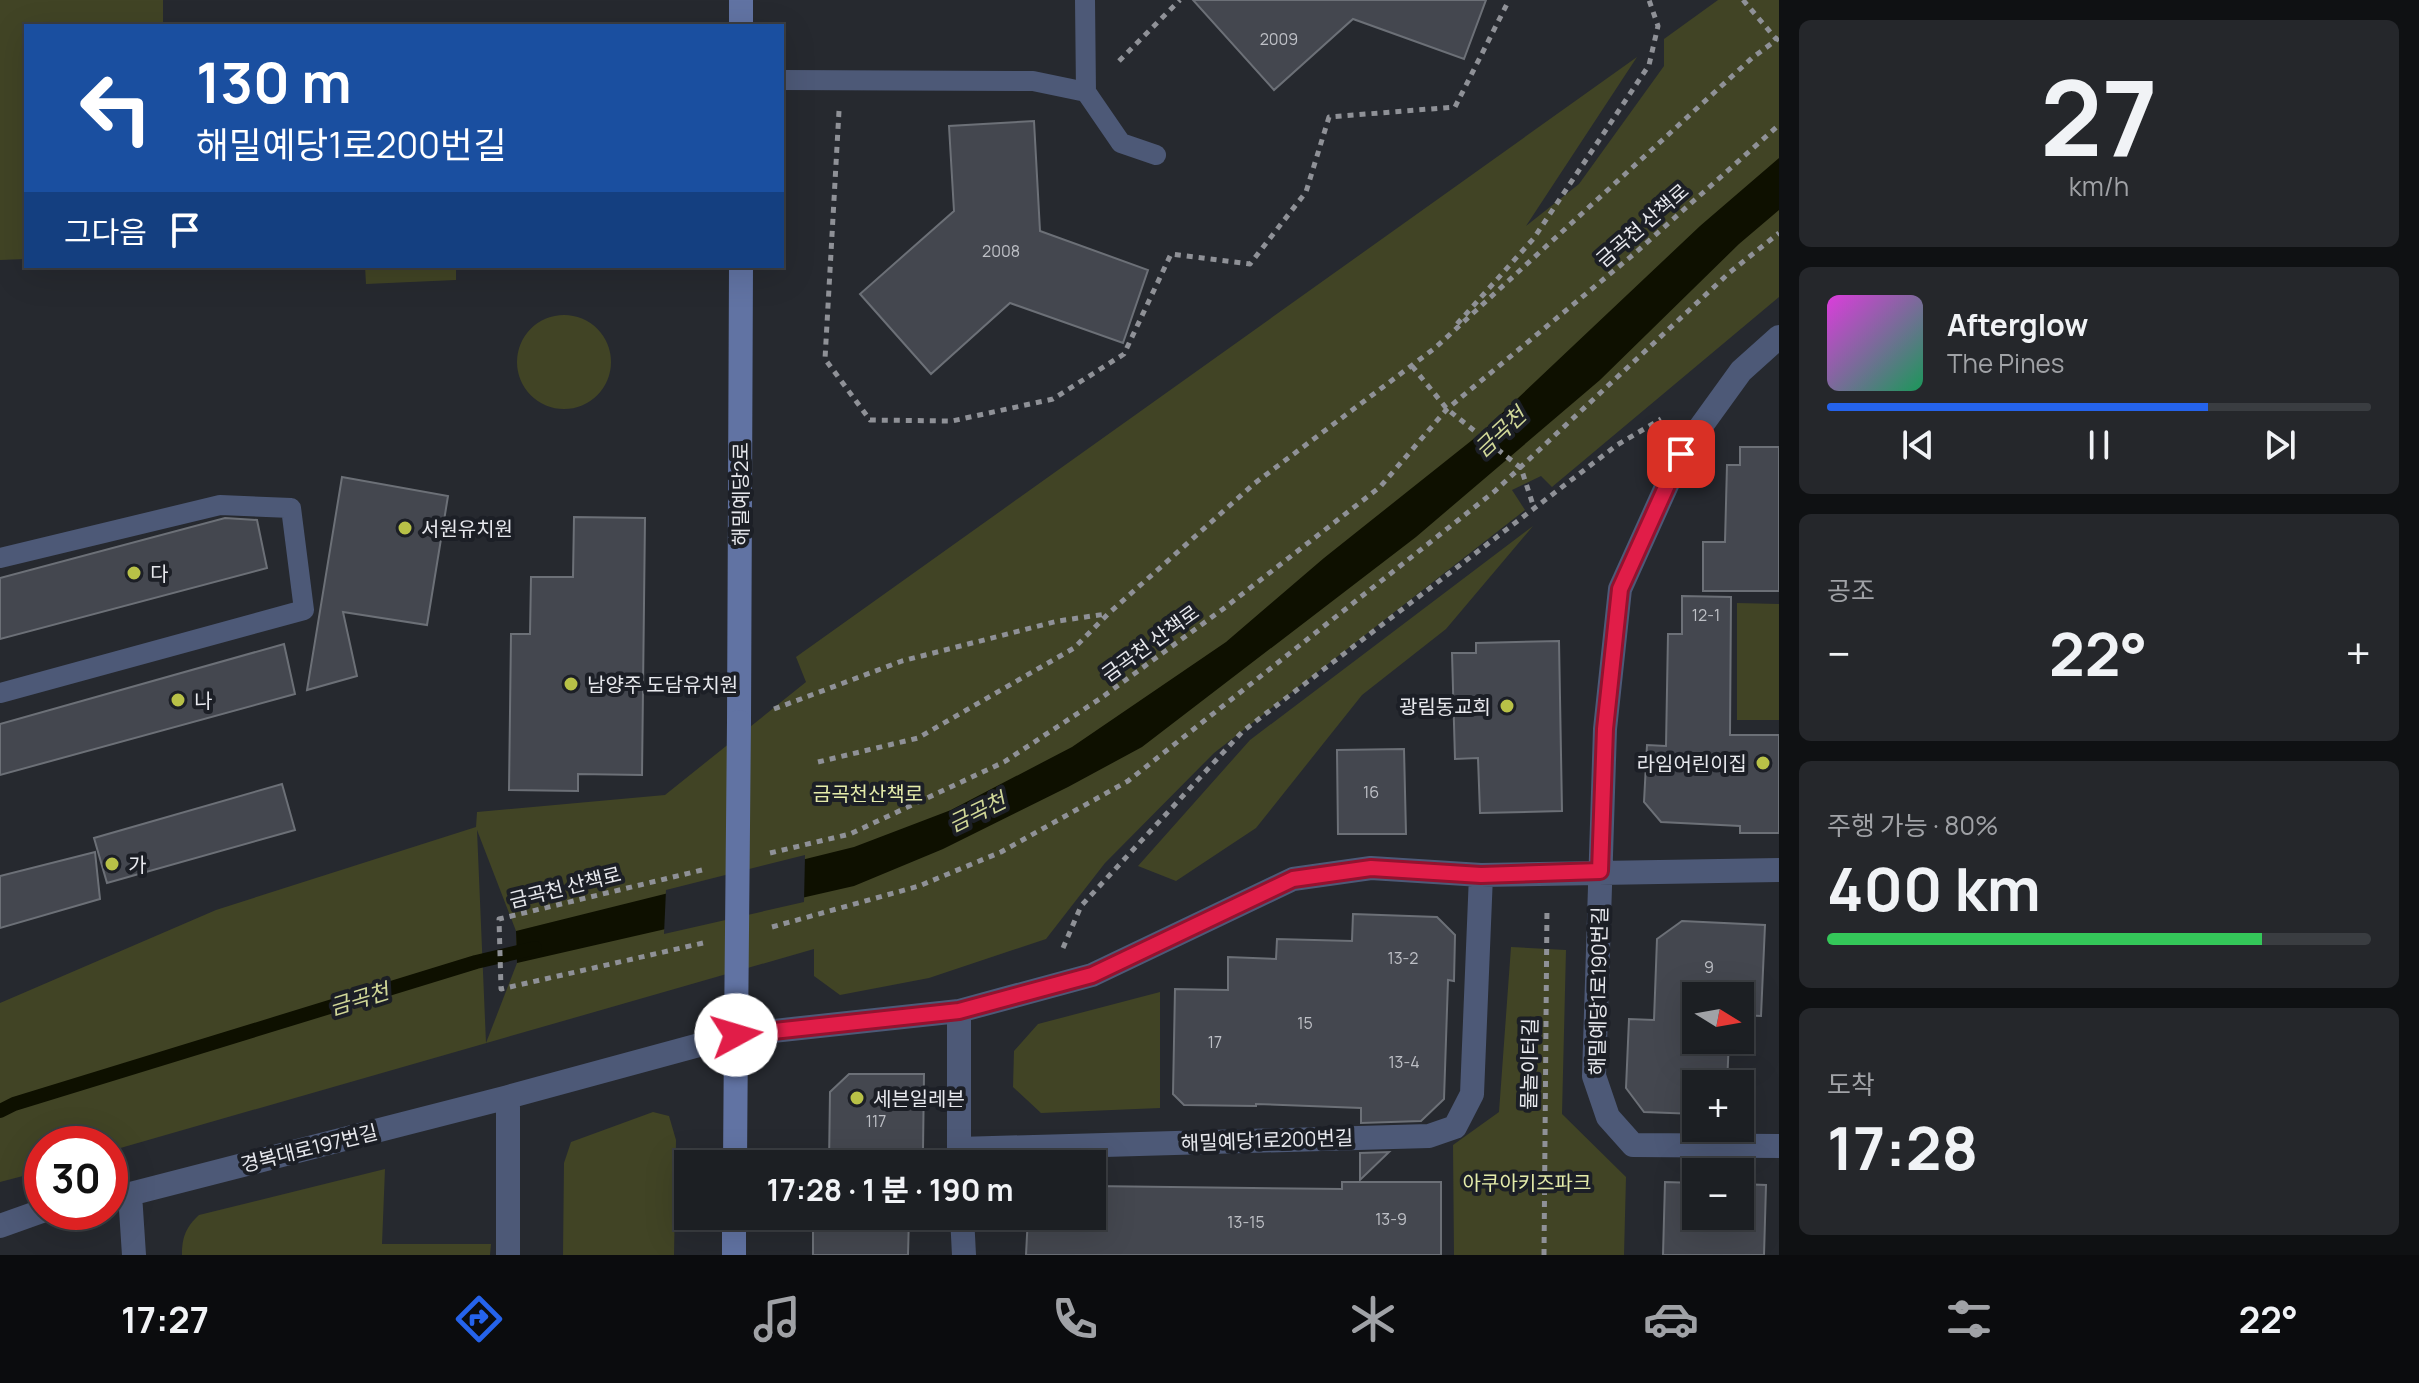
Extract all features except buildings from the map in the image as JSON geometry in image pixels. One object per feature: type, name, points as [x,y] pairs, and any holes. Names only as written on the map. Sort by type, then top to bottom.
[{"type":"street","points":[[741,0],[741,24]]},
{"type":"street","name":"해밀예당2로","points":[[736,1035],[741,268]]},
{"type":"street","points":[[1600,871],[1605,729],[1620,589],[1681,454],[1741,371],[1779,337]]},
{"type":"street","points":[[735,1150],[736,1035],[959,1011],[1092,975],[1293,879],[1371,868],[1481,875],[1779,870]]},
{"type":"street","name":"해밀예당1로190번길","points":[[1600,871],[1594,1076],[1608,1117],[1633,1145],[1779,1146]]},
{"type":"street","name":"해밀예당1로200번길","points":[[1101,1150],[1429,1136],[1455,1127],[1472,1094],[1481,875]]},
{"type":"street","name":"해밀예당1로200번길","points":[[959,1011],[960,1150]]},
{"type":"street","name":"경복대로197번길","points":[[128,1193],[508,1097],[736,1035]]},
{"type":"street","points":[[508,1097],[508,1255]]},
{"type":"street","points":[[0,1226],[24,1217]]},
{"type":"street","points":[[128,1229],[134,1255]]},
{"type":"street","points":[[734,1230],[734,1255]]},
{"type":"street","points":[[963,1230],[964,1255]]},
{"type":"lane","points":[[1085,0],[1086,92],[1121,143],[1156,155]]},
{"type":"lane","points":[[784,80],[1033,81],[1086,92]]},
{"type":"lane","points":[[0,558],[220,505],[291,508],[304,610],[0,693]]},
{"type":"path","points":[[1086,92],[1180,0]]},
{"type":"path","points":[[840,80],[825,359],[870,420],[952,421],[1053,399],[1124,354],[1171,254],[1250,264],[1306,192],[1329,117],[1455,107],[1509,0]]},
{"type":"path","points":[[1435,348],[1534,238],[1649,65],[1658,26],[1649,0]]},
{"type":"path","points":[[818,762],[918,738],[1074,648],[1255,483],[1435,348],[1752,58],[1778,39],[1743,0]]},
{"type":"path","name":"금곡천 산책로","points":[[758,856],[850,834],[1004,762],[1138,671],[1380,487],[1447,409],[1634,254],[1779,125]]},
{"type":"path","points":[[764,929],[919,886],[1001,852],[1128,781],[1521,468],[1729,273],[1779,233]]},
{"type":"path","points":[[1412,366],[1447,409],[1521,468],[1534,508]]},
{"type":"path","points":[[1047,986],[1081,906],[1243,731],[1617,445],[1666,416]]},
{"type":"path","points":[[739,722],[902,661],[1058,621],[1108,614]]},
{"type":"path","name":"금곡천 산책로","points":[[712,867],[499,919],[501,989],[717,939]]},
{"type":"path","name":"물놀이터길","points":[[1544,1255],[1547,874]]},
{"type":"green space","points":[[0,0],[163,0],[163,24],[24,24],[24,259],[0,260]]},
{"type":"green space","name":"금곡천산책로","points":[[1718,0],[1779,0],[1779,297],[1552,487],[1541,476],[1512,490],[1525,510],[1214,753],[1105,863],[1046,939],[929,978],[840,995],[814,976],[814,949],[128,1146],[128,1126],[24,1126],[24,1176],[0,1182],[0,1003],[216,910],[476,827],[477,812],[665,795],[806,682],[796,657],[1637,57],[1526,226],[1579,184],[1664,66],[1664,39]],"holes":[[[477,830],[516,931],[517,963],[486,1043]]]},
{"type":"green space","points":[[365,268],[456,268],[456,280],[366,284]]},
{"type":"green space","points":[[564,315],[582,318],[597,329],[608,344],[611,362],[608,380],[597,395],[582,406],[564,409],[546,406],[531,395],[520,380],[517,362],[520,344],[531,329],[546,318]]},
{"type":"green space","points":[[1533,526],[1446,629],[1362,695],[1256,828],[1176,881],[1138,866],[1250,740]]},
{"type":"green space","points":[[1737,603],[1779,604],[1779,720],[1737,720]]},
{"type":"green space","name":"아쿠아키즈파크","points":[[1511,947],[1566,950],[1562,1114],[1626,1177],[1624,1255],[1454,1255],[1453,1145],[1499,1112]]},
{"type":"green space","points":[[1160,992],[1160,1108],[1041,1113],[1013,1087],[1014,1051],[1038,1024]]},
{"type":"green space","points":[[653,1112],[669,1116],[676,1140],[674,1255],[563,1255],[564,1163],[571,1142]]},
{"type":"green space","points":[[385,1169],[382,1244],[491,1244],[490,1255],[182,1255],[186,1233],[199,1215]]},
{"type":"water","name":"금곡천","points":[[1779,158],[1779,210],[1739,244],[1600,380],[1416,537],[1142,747],[943,849],[854,886],[517,963],[516,931],[854,847],[951,810],[1072,747],[1226,642],[1324,558],[1481,433],[1700,226]]},
{"type":"pier","points":[[805,855],[804,902],[664,934],[666,890]]},
{"type":"waterway","name":"금곡천","points":[[0,1111],[14,1104],[476,962],[535,948]]},
{"type":"place","name":"서원유치원","points":[[405,528]]},
{"type":"place","name":"다","points":[[134,573]]},
{"type":"place","name":"남양주 도담유치원","points":[[571,684]]},
{"type":"place","name":"나","points":[[178,700]]},
{"type":"place","name":"광림동교회","points":[[1507,706]]},
{"type":"place","name":"라임어린이집","points":[[1763,763]]},
{"type":"place","name":"가","points":[[112,864]]},
{"type":"place","name":"세븐일레븐","points":[[857,1098]]},
{"type":"route","points":[[736,1035],[959,1011],[1092,975],[1293,879],[1371,868],[1481,875],[1600,871],[1605,729],[1620,589],[1681,454]]}]
